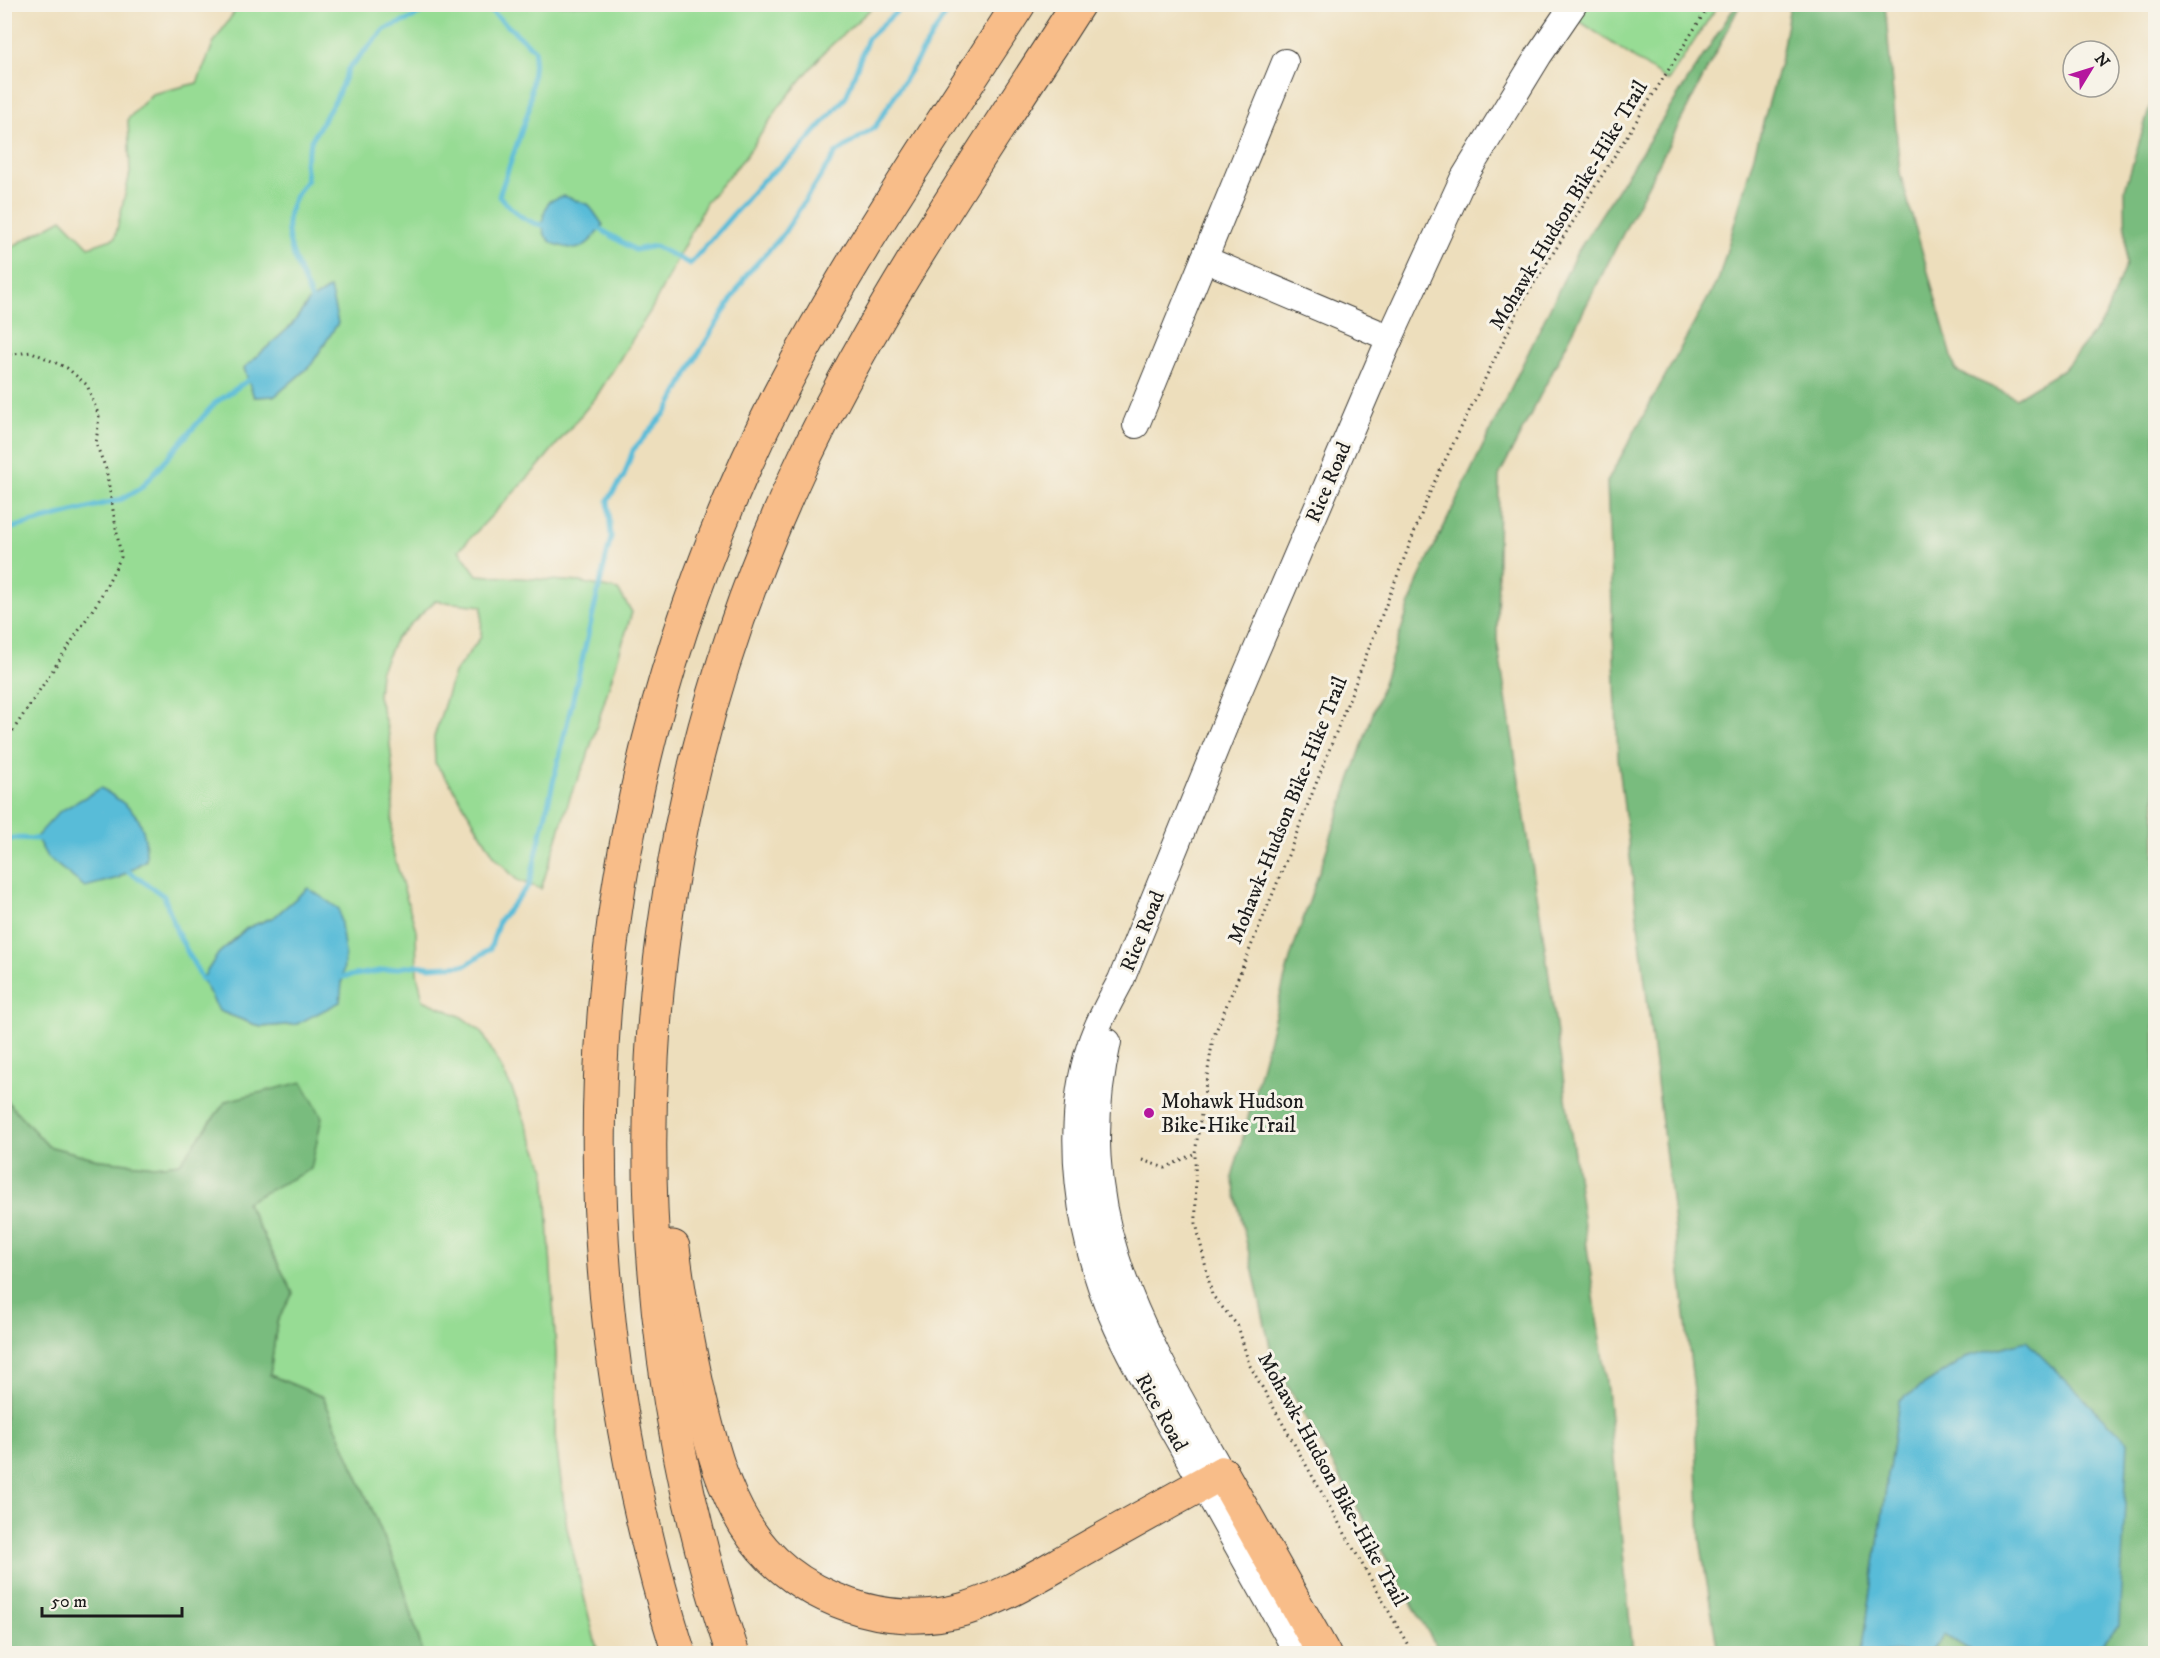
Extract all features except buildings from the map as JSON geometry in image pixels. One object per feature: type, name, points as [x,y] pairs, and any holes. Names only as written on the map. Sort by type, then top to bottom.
[{"type":"main road","points":[[663,1653],[636,1534],[615,1379],[601,1239],[598,1150],[600,1049],[606,976],[626,845],[655,712],[679,636],[723,517],[778,397],[854,263],[1019,4]]},
{"type":"main road","points":[[733,1653],[693,1514],[664,1362],[657,1312],[649,1191],[648,1112],[651,1047],[665,917],[689,789],[724,663],[746,597],[796,475],[855,359],[891,298],[1078,4]]},
{"type":"main road","points":[[665,917],[665,1134],[677,1282],[685,1329],[719,1474],[731,1503],[745,1527],[781,1568],[829,1598],[855,1608],[882,1614],[918,1616],[963,1610],[989,1600],[1212,1478]]},
{"type":"main road","points":[[622,1425],[643,1526],[679,1653]]},
{"type":"main road","name":"Rice Road","points":[[1212,1478],[1324,1653]]},
{"type":"street","name":"Rice Road","points":[[1298,1653],[1212,1478],[1134,1310],[1114,1253],[1102,1207],[1097,1171],[1097,1107],[1122,980],[1243,682],[1390,338],[1463,179],[1539,55],[1574,4]]},
{"type":"street","points":[[1136,425],[1285,62]]},
{"type":"street","points":[[1204,259],[1390,338]]},
{"type":"path","name":"Mohawk-Hudson Bike-Hike Trail","points":[[1413,1653],[1249,1364],[1238,1326],[1212,1295],[1196,1223],[1195,1153],[1213,1038],[1276,886],[1432,487],[1523,301],[1710,4]]},
{"type":"path","points":[[4,354],[32,352],[68,368],[87,386],[99,416],[96,444],[106,470],[121,557],[99,600],[4,744]]},
{"type":"path","points":[[1142,1160],[1165,1168],[1195,1153]]},
{"type":"green space","points":[[239,5],[875,5],[825,51],[779,107],[746,156],[707,201],[651,310],[596,397],[537,468],[459,550],[477,575],[580,582],[618,590],[632,612],[586,761],[570,797],[541,889],[517,880],[495,857],[452,786],[435,763],[434,737],[454,673],[481,637],[482,606],[435,601],[396,638],[380,672],[378,696],[389,735],[394,783],[391,846],[416,930],[417,973],[423,1000],[460,1016],[482,1032],[511,1087],[545,1169],[556,1352],[555,1435],[567,1528],[598,1653],[423,1653],[399,1572],[323,1397],[270,1375],[277,1322],[293,1293],[246,1201],[226,1101],[180,1163],[155,1166],[101,1160],[48,1146],[5,1099],[4,251],[62,219],[89,247],[115,238],[130,173],[128,119],[152,94],[197,83],[214,42]],"holes":[[[330,289],[311,365],[275,396],[254,397],[244,368],[291,326],[309,301]],[[101,788],[146,860],[118,878]],[[308,889],[297,1024],[261,1027],[219,1011],[218,954],[247,928],[274,917]]]},
{"type":"green space","points":[[1585,5],[1718,5],[1668,81],[1575,18]]},
{"type":"green space","points":[[1736,5],[1740,5],[1499,476],[1497,640],[1542,927],[1607,1389],[1633,1653],[1440,1653],[1273,1360],[1232,1178],[1291,955],[1418,580],[1576,254]]},
{"type":"green space","points":[[1790,5],[1885,5],[1900,173],[1956,371],[2016,398],[2064,369],[2103,321],[2126,264],[2125,189],[2155,90],[2155,1653],[2092,1653],[2119,1626],[1899,1401],[1862,1653],[1718,1653],[1700,1539],[1694,1390],[1618,757],[1607,482],[1719,278],[1780,63]]},
{"type":"green space","points":[[302,1082],[322,1117],[311,1169],[246,1202],[293,1293],[277,1322],[270,1375],[323,1397],[399,1572],[423,1653],[5,1653],[5,1099],[48,1146],[101,1160],[154,1166],[180,1163],[226,1101]]},
{"type":"green space","points":[[1944,1634],[1974,1653],[1930,1654]]},
{"type":"water","points":[[564,196],[589,205],[603,225],[588,243],[580,248],[575,249],[554,243],[548,239],[543,228],[544,214],[549,201]]},
{"type":"water","points":[[330,288],[338,323],[311,365],[275,396],[254,397],[244,368],[291,326],[309,301]]},
{"type":"water","points":[[101,788],[137,816],[144,834],[146,860],[118,878],[85,887],[47,857],[36,837],[59,812]]},
{"type":"water","points":[[308,888],[339,909],[345,954],[340,1002],[297,1024],[261,1027],[219,1011],[202,979],[218,954],[247,928],[274,917]]},
{"type":"water","points":[[2026,1341],[2128,1442],[2119,1626],[2092,1653],[1974,1653],[1944,1634],[1930,1653],[1862,1653],[1899,1401],[1969,1356]]},
{"type":"waterway","points":[[310,306],[312,300],[293,253],[288,224],[296,195],[307,180],[305,162],[312,139],[336,99],[348,69],[385,29],[413,18],[430,4]]},
{"type":"waterway","points":[[483,4],[535,50],[529,109],[499,196],[527,220],[549,226]]},
{"type":"waterway","points":[[594,229],[600,229],[635,250],[655,246],[690,264],[762,181],[799,150],[846,97],[868,38],[905,4]]},
{"type":"waterway","points":[[336,978],[417,965],[430,967],[466,965],[490,949],[499,921],[529,885],[611,537],[608,500],[624,476],[633,450],[668,410],[697,356],[747,274],[782,236],[836,153],[875,127],[952,4]]},
{"type":"waterway","points":[[4,530],[122,499],[142,487],[215,403],[254,376]]},
{"type":"waterway","points":[[4,842],[14,838],[40,839]]},
{"type":"waterway","points":[[125,869],[164,896],[177,932],[202,979],[207,979]]},
{"type":"place","name":"Mohawk Hudson Bike-Hike Trail","points":[[1149,1113]]}]
